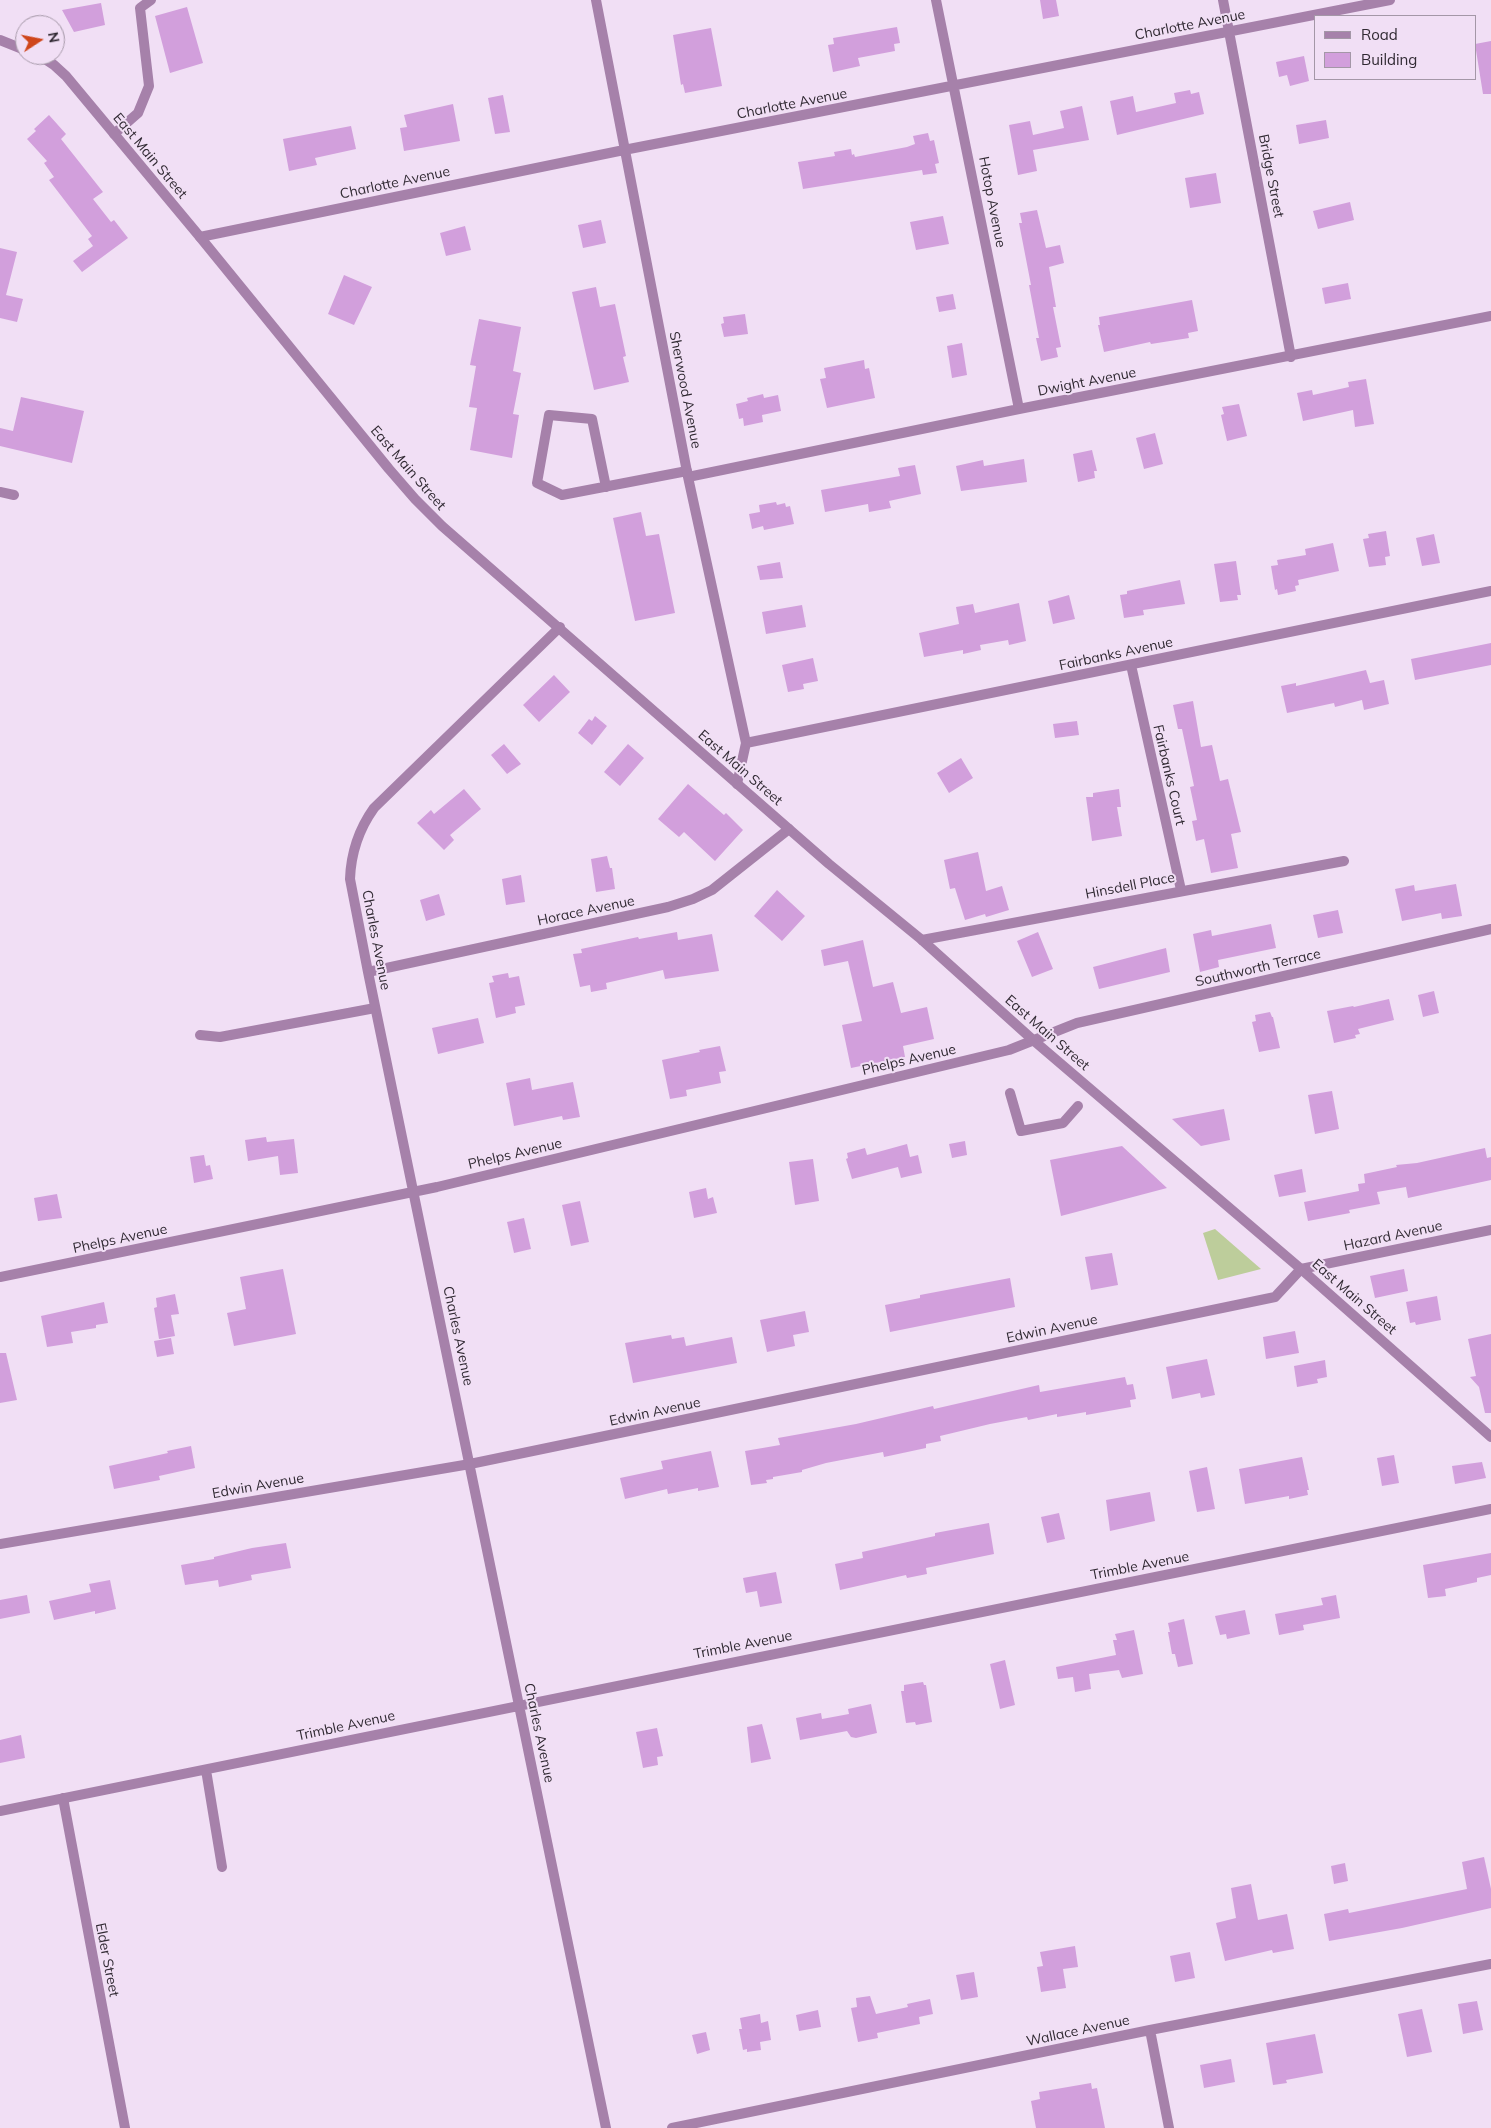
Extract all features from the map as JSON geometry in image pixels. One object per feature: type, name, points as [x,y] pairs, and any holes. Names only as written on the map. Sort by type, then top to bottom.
[{"type":"street","points":[[114,134],[138,113],[149,86],[140,8],[151,0]]},
{"type":"street","name":"Sherwood Avenue","points":[[596,0],[688,474],[746,743],[737,784]]},
{"type":"street","name":"Hotop Avenue","points":[[936,0],[955,86],[1019,409]]},
{"type":"street","name":"Bridge Street","points":[[1223,0],[1291,357]]},
{"type":"street","name":"Charlotte Avenue","points":[[200,237],[624,150],[1390,0]]},
{"type":"street","points":[[0,40],[15,46]]},
{"type":"street","name":"East Main Street","points":[[54,65],[66,76],[200,237],[415,499],[514,591],[560,627],[789,829],[922,940],[1033,1040],[1301,1269],[1491,1437]]},
{"type":"street","name":"Dwight Avenue","points":[[606,486],[592,419],[549,415],[537,483],[562,495],[606,486],[688,474],[1291,357],[1491,316]]},
{"type":"street","points":[[0,492],[14,496]]},
{"type":"street","name":"Fairbanks Avenue","points":[[746,743],[1491,591]]},
{"type":"street","name":"Charles Avenue","points":[[560,627],[374,808],[363,823],[350,864],[350,878],[375,1008],[606,2128]]},
{"type":"street","name":"Fairbanks Court","points":[[1131,665],[1181,890]]},
{"type":"street","name":"Horace Avenue","points":[[368,972],[668,907],[693,899],[712,890],[789,829]]},
{"type":"street","name":"Hinsdell Place","points":[[922,940],[1344,861]]},
{"type":"street","name":"Southworth Terrace","points":[[1033,1040],[1077,1023],[1491,929]]},
{"type":"street","points":[[200,1035],[220,1037],[375,1008]]},
{"type":"street","name":"Phelps Avenue","points":[[0,1277],[414,1192],[1009,1050],[1033,1040]]},
{"type":"street","points":[[1010,1093],[1021,1131],[1063,1123],[1078,1106]]},
{"type":"street","name":"Hazard Avenue","points":[[1301,1269],[1491,1230]]},
{"type":"street","name":"Edwin Avenue","points":[[0,1544],[470,1464],[1275,1297],[1301,1269]]},
{"type":"street","name":"Trimble Avenue","points":[[0,1811],[519,1704],[1491,1509]]},
{"type":"street","points":[[206,1770],[222,1867]]},
{"type":"street","name":"Elder Street","points":[[63,1798],[125,2128]]},
{"type":"street","name":"Wallace Avenue","points":[[672,2128],[1150,2030],[1491,1964]]},
{"type":"street","points":[[1150,2030],[1169,2128]]},
{"type":"green space","points":[[1215,1229],[1261,1269],[1218,1280],[1203,1233]]},
{"type":"building","points":[[1040,0],[1056,0],[1059,16],[1043,19]]},
{"type":"building","points":[[101,3],[105,25],[74,32],[62,10]]},
{"type":"building","points":[[187,7],[203,63],[170,73],[155,16]]},
{"type":"building","points":[[897,27],[900,43],[894,44],[895,51],[858,58],[860,66],[833,72],[828,45],[834,44],[833,38]]},
{"type":"building","points":[[711,28],[722,86],[685,93],[683,84],[681,85],[673,35]]},
{"type":"building","points":[[1491,41],[1491,94],[1483,94],[1476,44]]},
{"type":"building","points":[[1304,56],[1309,81],[1290,86],[1287,75],[1279,77],[1276,62]]},
{"type":"building","points":[[1190,90],[1191,94],[1199,92],[1204,114],[1117,135],[1110,101],[1133,96],[1136,112],[1176,103],[1174,93]]},
{"type":"building","points":[[503,95],[510,132],[495,134],[488,98]]},
{"type":"building","points":[[453,104],[460,141],[404,151],[400,128],[407,127],[404,115]]},
{"type":"building","points":[[1082,106],[1089,140],[1033,150],[1037,171],[1018,175],[1009,125],[1030,121],[1033,135],[1064,128],[1060,111]]},
{"type":"building","points":[[49,115],[66,134],[61,139],[103,192],[93,199],[111,222],[114,220],[128,238],[82,272],[73,261],[93,246],[88,239],[92,236],[49,180],[54,177],[44,163],[47,161],[27,139],[36,131],[34,129]]},
{"type":"building","points":[[1326,120],[1329,138],[1299,144],[1296,125]]},
{"type":"building","points":[[351,126],[356,149],[315,158],[317,165],[289,171],[283,139]]},
{"type":"building","points":[[928,133],[930,141],[934,140],[939,163],[935,164],[937,173],[923,175],[922,170],[803,189],[798,162],[835,156],[834,152],[851,149],[852,155],[854,154],[855,157],[907,147],[915,144],[913,136]]},
{"type":"building","points":[[1216,173],[1221,203],[1190,208],[1185,178]]},
{"type":"building","points":[[1350,202],[1354,220],[1318,229],[1313,211]]},
{"type":"building","points":[[1037,210],[1046,248],[1060,245],[1064,263],[1049,267],[1056,307],[1053,307],[1061,347],[1056,348],[1058,357],[1041,361],[1036,338],[1039,338],[1029,285],[1031,285],[1019,223],[1022,223],[1020,213]]},
{"type":"building","points":[[943,216],[949,244],[916,250],[910,222]]},
{"type":"building","points":[[601,220],[606,243],[583,248],[578,225]]},
{"type":"building","points":[[465,226],[471,250],[446,256],[440,233]]},
{"type":"building","points":[[0,248],[17,252],[6,295],[23,299],[17,322],[0,318]]},
{"type":"building","points":[[344,275],[372,287],[354,325],[328,314]]},
{"type":"building","points":[[1348,283],[1351,299],[1325,304],[1322,288]]},
{"type":"building","points":[[596,287],[600,307],[615,304],[626,356],[623,357],[629,382],[594,390],[572,292]]},
{"type":"building","points":[[953,294],[956,309],[939,312],[936,297]]},
{"type":"building","points":[[1192,300],[1198,331],[1188,333],[1189,338],[1151,344],[1150,342],[1104,352],[1098,325],[1100,325],[1099,317]]},
{"type":"building","points":[[745,314],[748,334],[724,337],[721,324],[724,323],[723,317]]},
{"type":"building","points":[[479,319],[521,327],[513,371],[521,373],[513,414],[519,415],[512,458],[470,450],[477,408],[469,407],[476,366],[470,365]]},
{"type":"building","points":[[962,343],[967,375],[952,378],[947,346]]},
{"type":"building","points":[[864,360],[865,369],[869,368],[875,398],[827,408],[820,379],[826,378],[824,368]]},
{"type":"building","points":[[1366,379],[1374,424],[1355,427],[1353,410],[1303,421],[1297,393],[1312,390],[1313,395],[1349,387],[1348,382]]},
{"type":"building","points":[[763,394],[764,398],[778,395],[781,411],[762,415],[763,422],[744,426],[743,418],[739,419],[736,404],[748,401],[747,398]]},
{"type":"building","points":[[21,397],[84,411],[72,463],[0,446],[0,428],[13,431]]},
{"type":"building","points":[[1239,404],[1247,436],[1227,441],[1221,415],[1224,414],[1222,407]]},
{"type":"building","points":[[1155,433],[1163,464],[1144,469],[1136,438]]},
{"type":"building","points":[[1092,450],[1097,471],[1094,471],[1095,478],[1078,482],[1073,454]]},
{"type":"building","points":[[1024,459],[1027,482],[961,491],[956,466],[983,460],[984,466]]},
{"type":"building","points":[[915,465],[921,494],[889,501],[891,508],[869,512],[868,504],[825,512],[821,490],[900,476],[898,468]]},
{"type":"building","points":[[776,502],[777,505],[785,503],[786,507],[790,506],[794,524],[764,530],[763,526],[752,529],[749,514],[760,512],[759,505]]},
{"type":"building","points":[[641,512],[646,536],[659,534],[675,613],[635,621],[613,518]]},
{"type":"building","points":[[1386,531],[1390,556],[1385,557],[1386,565],[1369,567],[1363,539],[1369,538],[1368,534]]},
{"type":"building","points":[[1434,534],[1440,563],[1422,566],[1416,538]]},
{"type":"building","points":[[1333,543],[1339,571],[1298,580],[1299,585],[1295,586],[1296,591],[1278,595],[1277,589],[1275,590],[1271,566],[1278,565],[1277,560],[1306,555],[1305,549]]},
{"type":"building","points":[[1236,561],[1241,595],[1237,595],[1238,600],[1220,602],[1214,564]]},
{"type":"building","points":[[780,562],[783,578],[760,580],[757,566]]},
{"type":"building","points":[[1180,580],[1185,604],[1143,610],[1144,615],[1124,618],[1120,595],[1127,594],[1127,591]]},
{"type":"building","points":[[1069,595],[1075,619],[1053,624],[1048,601]]},
{"type":"building","points":[[1019,603],[1026,641],[1009,645],[1008,640],[980,645],[981,650],[963,654],[963,650],[924,657],[919,633],[959,624],[956,607],[973,604],[975,613]]},
{"type":"building","points":[[802,605],[806,627],[766,634],[762,612]]},
{"type":"building","points":[[1491,643],[1491,665],[1415,680],[1411,659]]},
{"type":"building","points":[[813,658],[818,681],[803,684],[804,689],[788,692],[782,665]]},
{"type":"building","points":[[1366,670],[1370,683],[1384,680],[1389,704],[1364,710],[1362,700],[1335,707],[1334,703],[1287,713],[1281,686],[1296,683],[1296,686]]},
{"type":"building","points":[[554,675],[570,692],[539,722],[523,705]]},
{"type":"building","points":[[1193,701],[1201,747],[1212,745],[1220,781],[1228,779],[1241,832],[1231,834],[1238,868],[1211,873],[1204,839],[1196,841],[1192,821],[1197,820],[1190,787],[1194,786],[1182,729],[1178,729],[1173,705]]},
{"type":"building","points":[[595,716],[607,726],[592,745],[578,733],[589,719],[592,721]]},
{"type":"building","points":[[1077,721],[1079,735],[1055,738],[1053,724]]},
{"type":"building","points":[[504,744],[521,764],[507,774],[491,755]]},
{"type":"building","points":[[628,744],[644,758],[620,786],[604,772]]},
{"type":"building","points":[[961,758],[973,778],[949,793],[937,773]]},
{"type":"building","points":[[688,784],[724,815],[726,813],[743,830],[715,861],[684,832],[679,837],[658,819]]},
{"type":"building","points":[[464,789],[481,809],[450,835],[454,840],[444,850],[417,823],[431,810],[434,814]]},
{"type":"building","points":[[1119,789],[1121,807],[1117,807],[1122,836],[1092,841],[1086,797],[1093,797],[1093,793]]},
{"type":"building","points":[[978,852],[986,891],[1002,886],[1009,910],[986,917],[985,914],[965,920],[955,888],[950,889],[944,860]]},
{"type":"building","points":[[607,856],[610,868],[612,868],[615,889],[596,892],[591,859]]},
{"type":"building","points":[[521,875],[525,902],[506,905],[502,879]]},
{"type":"building","points":[[1456,884],[1462,916],[1442,919],[1441,913],[1402,921],[1395,889],[1414,885],[1415,891]]},
{"type":"building","points":[[777,890],[805,916],[782,941],[754,916]]},
{"type":"building","points":[[439,894],[445,915],[426,921],[420,900]]},
{"type":"building","points":[[1338,910],[1343,933],[1318,938],[1313,915]]},
{"type":"building","points":[[1271,924],[1276,948],[1218,960],[1219,967],[1200,972],[1193,934],[1211,930],[1212,936]]},
{"type":"building","points":[[677,932],[678,940],[712,934],[719,971],[665,979],[663,970],[606,983],[607,989],[591,992],[590,985],[580,987],[573,954],[582,953],[581,949],[638,937],[639,939]]},
{"type":"building","points":[[1038,932],[1053,969],[1032,977],[1017,941]]},
{"type":"building","points":[[863,940],[873,987],[893,982],[901,1013],[927,1007],[934,1039],[903,1046],[905,1057],[851,1068],[842,1025],[862,1021],[848,961],[824,966],[821,950]]},
{"type":"building","points":[[1166,948],[1170,972],[1099,989],[1093,967]]},
{"type":"building","points":[[508,973],[509,978],[519,976],[525,1005],[515,1007],[516,1013],[496,1018],[489,983],[494,982],[492,976]]},
{"type":"building","points":[[1434,991],[1439,1013],[1423,1017],[1418,995]]},
{"type":"building","points":[[1389,999],[1394,1020],[1358,1029],[1360,1034],[1355,1035],[1356,1038],[1334,1043],[1327,1011]]},
{"type":"building","points":[[1270,1012],[1273,1017],[1280,1048],[1259,1052],[1252,1022],[1256,1021],[1255,1015]]},
{"type":"building","points":[[478,1018],[484,1043],[438,1054],[432,1028]]},
{"type":"building","points":[[720,1046],[726,1071],[719,1072],[721,1083],[686,1090],[687,1096],[670,1099],[662,1060]]},
{"type":"building","points":[[530,1078],[532,1090],[573,1082],[580,1117],[563,1120],[562,1116],[514,1126],[506,1083]]},
{"type":"building","points":[[1332,1091],[1339,1129],[1315,1134],[1308,1095]]},
{"type":"building","points":[[1224,1109],[1230,1140],[1201,1146],[1172,1119]]},
{"type":"building","points":[[266,1137],[267,1142],[294,1139],[298,1173],[280,1175],[278,1156],[248,1161],[245,1140]]},
{"type":"building","points":[[965,1141],[967,1155],[952,1158],[949,1144]]},
{"type":"building","points":[[907,1144],[910,1157],[918,1155],[922,1173],[901,1178],[898,1167],[852,1179],[846,1159],[848,1158],[847,1153],[865,1148],[867,1155]]},
{"type":"building","points":[[1122,1146],[1167,1188],[1061,1216],[1050,1160]]},
{"type":"building","points":[[1485,1148],[1487,1158],[1491,1157],[1491,1180],[1408,1198],[1406,1187],[1377,1192],[1380,1204],[1349,1210],[1350,1213],[1308,1221],[1304,1202],[1359,1191],[1358,1184],[1365,1183],[1364,1174],[1397,1167],[1396,1165],[1417,1163]]},
{"type":"building","points":[[204,1155],[206,1166],[210,1165],[213,1179],[194,1183],[190,1157]]},
{"type":"building","points":[[813,1159],[819,1201],[795,1205],[789,1162]]},
{"type":"building","points":[[1302,1169],[1306,1192],[1279,1197],[1274,1175]]},
{"type":"building","points":[[706,1188],[708,1199],[713,1197],[717,1213],[694,1218],[689,1192]]},
{"type":"building","points":[[57,1194],[62,1218],[38,1221],[34,1198]]},
{"type":"building","points":[[580,1201],[589,1242],[571,1246],[562,1205]]},
{"type":"building","points":[[524,1218],[531,1249],[514,1253],[507,1222]]},
{"type":"building","points":[[1112,1253],[1118,1285],[1091,1290],[1085,1257]]},
{"type":"building","points":[[283,1269],[296,1334],[234,1346],[227,1313],[246,1309],[240,1277]]},
{"type":"building","points":[[1404,1269],[1408,1291],[1375,1298],[1370,1276]]},
{"type":"building","points":[[1010,1278],[1015,1307],[890,1332],[885,1305],[920,1298],[920,1295]]},
{"type":"building","points":[[175,1294],[179,1314],[171,1315],[175,1336],[159,1339],[154,1308],[157,1307],[156,1298]]},
{"type":"building","points":[[1437,1296],[1441,1320],[1416,1325],[1415,1322],[1410,1323],[1406,1302]]},
{"type":"building","points":[[104,1302],[108,1323],[96,1325],[96,1328],[71,1332],[73,1343],[47,1347],[41,1316]]},
{"type":"building","points":[[805,1311],[809,1332],[793,1335],[795,1346],[767,1352],[760,1320]]},
{"type":"building","points":[[1295,1331],[1299,1353],[1266,1359],[1263,1337]]},
{"type":"building","points":[[1491,1334],[1491,1413],[1485,1413],[1479,1387],[1470,1377],[1476,1376],[1468,1339]]},
{"type":"building","points":[[671,1335],[672,1339],[684,1337],[686,1346],[732,1337],[737,1363],[633,1383],[625,1343]]},
{"type":"building","points":[[171,1338],[174,1354],[157,1357],[154,1341]]},
{"type":"building","points":[[0,1353],[6,1353],[17,1400],[0,1403]]},
{"type":"building","points":[[1207,1359],[1215,1395],[1201,1398],[1200,1393],[1172,1399],[1166,1367]]},
{"type":"building","points":[[1325,1360],[1327,1377],[1317,1379],[1318,1383],[1297,1387],[1294,1366]]},
{"type":"building","points":[[1125,1377],[1127,1385],[1133,1384],[1136,1399],[1130,1400],[1131,1407],[1086,1415],[1086,1412],[1057,1417],[1057,1414],[1028,1420],[1027,1417],[990,1424],[940,1436],[941,1441],[926,1444],[926,1448],[884,1457],[883,1452],[826,1463],[802,1470],[802,1472],[773,1477],[773,1479],[766,1480],[767,1483],[751,1485],[745,1451],[780,1445],[778,1438],[856,1424],[933,1406],[934,1409],[1039,1385],[1040,1392]]},
{"type":"building","points":[[191,1446],[195,1468],[159,1476],[160,1480],[114,1489],[109,1466]]},
{"type":"building","points":[[711,1451],[719,1487],[698,1491],[698,1488],[668,1494],[667,1489],[625,1499],[620,1478],[663,1469],[661,1461]]},
{"type":"building","points":[[1394,1455],[1399,1483],[1382,1486],[1377,1458]]},
{"type":"building","points":[[1302,1457],[1309,1490],[1307,1490],[1308,1495],[1289,1499],[1289,1496],[1245,1504],[1239,1469]]},
{"type":"building","points":[[1482,1462],[1486,1478],[1455,1484],[1452,1466]]},
{"type":"building","points":[[1207,1467],[1215,1509],[1197,1512],[1189,1471]]},
{"type":"building","points":[[1150,1492],[1155,1521],[1110,1531],[1106,1500]]},
{"type":"building","points":[[1059,1513],[1065,1539],[1047,1543],[1041,1517]]},
{"type":"building","points":[[989,1523],[994,1554],[926,1568],[927,1574],[907,1578],[906,1575],[840,1590],[835,1564],[863,1558],[862,1552],[935,1536],[935,1533]]},
{"type":"building","points":[[286,1543],[291,1568],[251,1575],[252,1580],[219,1587],[218,1580],[185,1585],[181,1565],[214,1559],[214,1557],[252,1548]]},
{"type":"building","points":[[1491,1553],[1491,1575],[1477,1578],[1477,1582],[1445,1589],[1446,1596],[1428,1598],[1423,1565]]},
{"type":"building","points":[[776,1572],[782,1603],[760,1607],[757,1591],[746,1593],[743,1578]]},
{"type":"building","points":[[110,1580],[116,1609],[95,1614],[95,1611],[54,1620],[49,1601],[91,1592],[89,1584]]},
{"type":"building","points":[[27,1595],[30,1613],[0,1619],[0,1600]]},
{"type":"building","points":[[1336,1595],[1340,1618],[1303,1625],[1304,1630],[1279,1635],[1275,1614],[1323,1605],[1321,1598]]},
{"type":"building","points":[[1245,1610],[1250,1634],[1227,1639],[1226,1634],[1220,1635],[1215,1616]]},
{"type":"building","points":[[1184,1619],[1193,1664],[1178,1667],[1175,1654],[1172,1654],[1168,1623]]},
{"type":"building","points":[[1134,1630],[1143,1674],[1122,1678],[1119,1670],[1089,1674],[1091,1689],[1075,1692],[1073,1677],[1058,1679],[1056,1667],[1116,1655],[1113,1640],[1117,1640],[1115,1634]]},
{"type":"building","points":[[1005,1660],[1015,1705],[1000,1709],[990,1664]]},
{"type":"building","points":[[923,1682],[926,1685],[932,1722],[916,1725],[915,1722],[906,1723],[901,1691],[904,1691],[904,1685]]},
{"type":"building","points":[[871,1704],[877,1733],[856,1738],[851,1737],[847,1731],[800,1740],[796,1718],[821,1713],[822,1719],[849,1714],[848,1709]]},
{"type":"building","points":[[762,1724],[771,1759],[751,1763],[747,1727]]},
{"type":"building","points":[[657,1728],[663,1756],[657,1757],[658,1765],[643,1768],[636,1732]]},
{"type":"building","points":[[21,1735],[25,1758],[0,1763],[0,1740]]},
{"type":"building","points":[[1484,1857],[1491,1889],[1491,1908],[1402,1928],[1329,1941],[1324,1914],[1348,1909],[1349,1913],[1467,1889],[1462,1862]]},
{"type":"building","points":[[1345,1863],[1348,1881],[1334,1884],[1331,1866]]},
{"type":"building","points":[[1251,1884],[1258,1920],[1287,1914],[1294,1949],[1273,1953],[1272,1950],[1225,1961],[1216,1923],[1236,1918],[1231,1888]]},
{"type":"building","points":[[1075,1946],[1078,1967],[1063,1969],[1066,1988],[1041,1992],[1037,1967],[1043,1966],[1040,1952]]},
{"type":"building","points":[[1190,1952],[1195,1978],[1175,1982],[1170,1956]]},
{"type":"building","points":[[974,1972],[978,1997],[961,2000],[956,1975]]},
{"type":"building","points":[[870,1996],[876,2014],[908,2007],[907,2004],[930,1999],[933,2014],[919,2017],[920,2024],[877,2033],[878,2038],[858,2042],[851,2008],[857,2007],[856,1998]]},
{"type":"building","points":[[1477,2001],[1483,2030],[1463,2034],[1458,2004]]},
{"type":"building","points":[[1422,2009],[1432,2052],[1407,2057],[1398,2014]]},
{"type":"building","points":[[818,2010],[821,2027],[799,2031],[796,2015]]},
{"type":"building","points":[[760,2014],[761,2023],[768,2021],[771,2040],[760,2042],[761,2050],[747,2052],[747,2049],[743,2050],[739,2029],[742,2029],[740,2018]]},
{"type":"building","points":[[706,2032],[710,2050],[697,2054],[692,2035]]},
{"type":"building","points":[[1315,2034],[1323,2073],[1286,2080],[1287,2083],[1273,2085],[1266,2043]]},
{"type":"building","points":[[1231,2059],[1235,2082],[1204,2088],[1200,2065]]},
{"type":"building","points":[[1091,2083],[1092,2089],[1097,2088],[1105,2128],[1036,2128],[1031,2101],[1040,2099],[1039,2092]]}]
